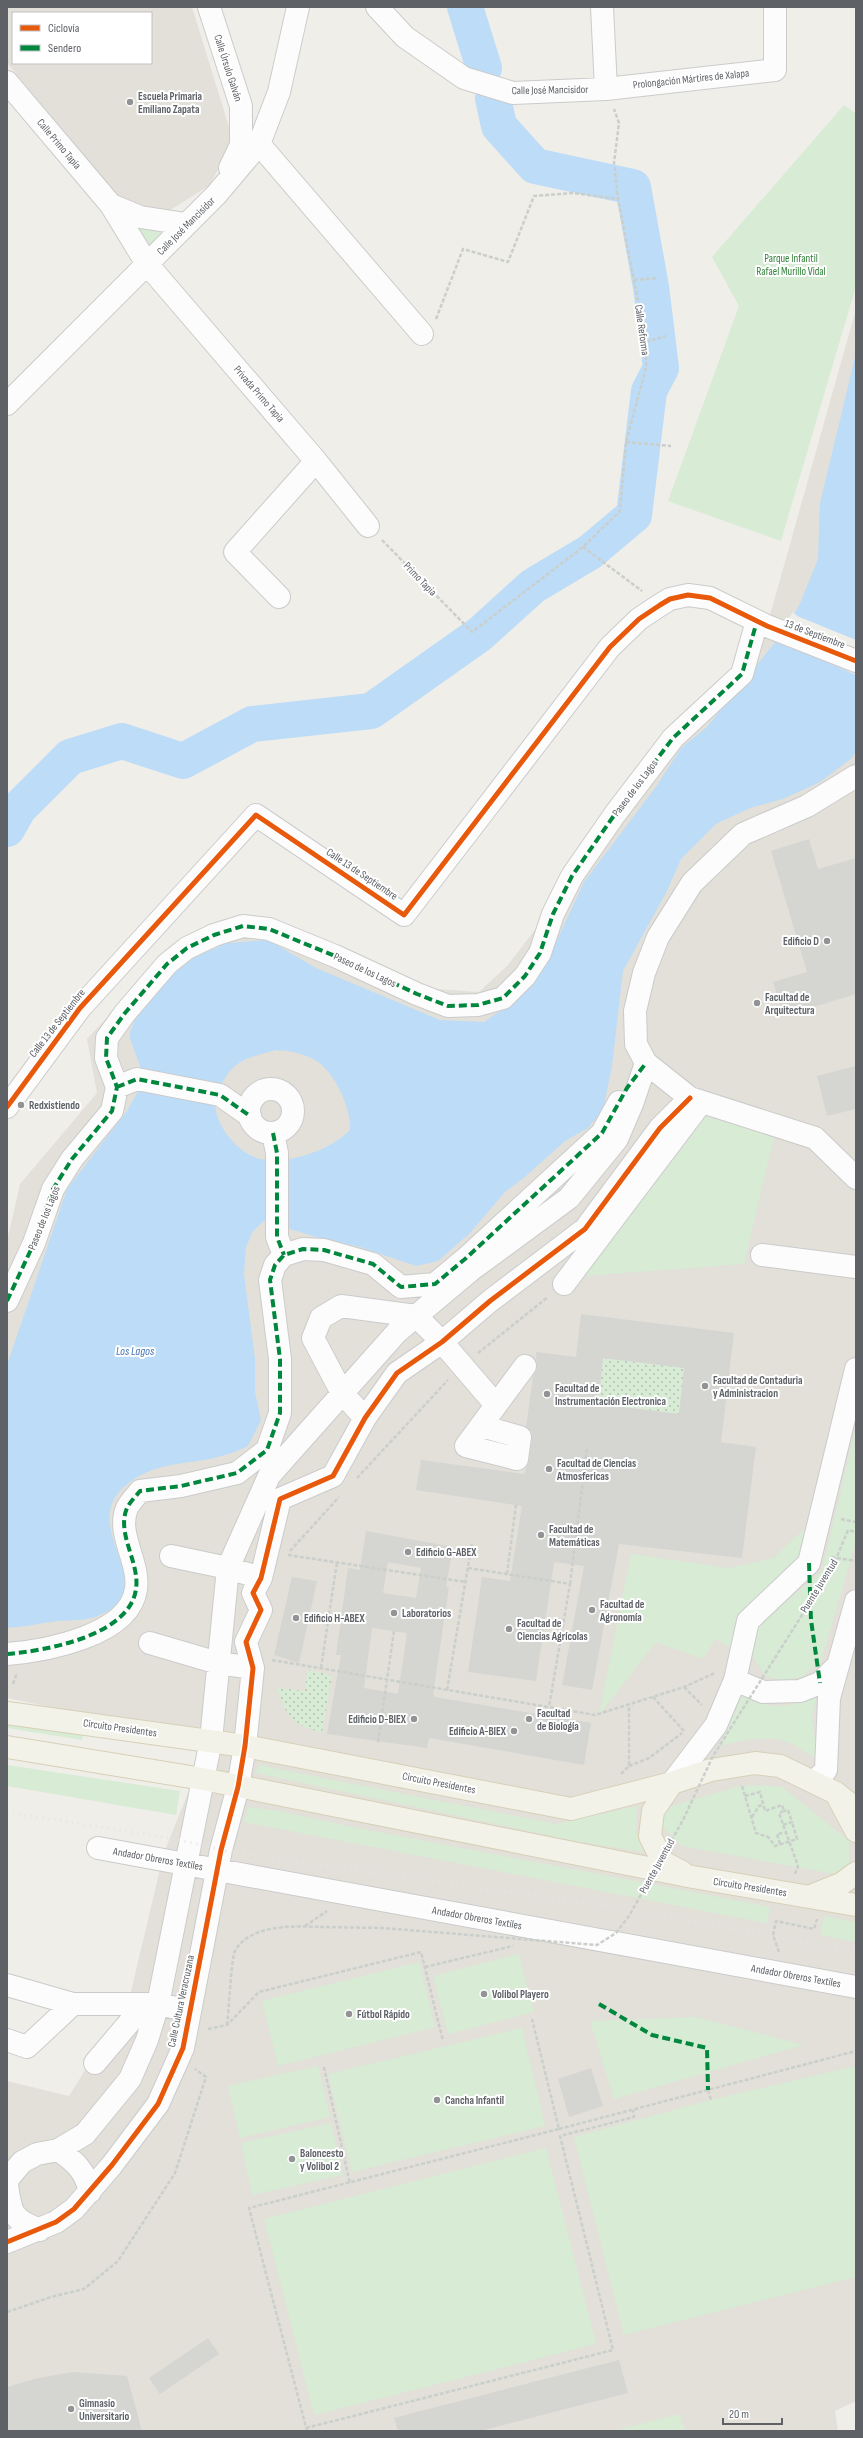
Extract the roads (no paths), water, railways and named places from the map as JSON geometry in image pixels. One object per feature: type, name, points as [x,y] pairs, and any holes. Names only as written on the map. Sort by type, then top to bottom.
[{"type":"main road","name":"Circuito Presidentes","points":[[7,1713],[210,1740],[571,1809],[672,1783],[711,1770],[755,1763],[780,1766],[836,1793],[856,1809]]},
{"type":"main road","name":"Circuito Presidentes","points":[[7,1747],[203,1779],[693,1877],[814,1906],[856,1905]]},
{"type":"main road","points":[[672,1783],[653,1811],[650,1836],[663,1862],[693,1877]]},
{"type":"main road","points":[[836,1793],[856,1831]]},
{"type":"main road","points":[[814,1906],[856,1873]]},
{"type":"street","name":"Calle Úrsulo Galván","points":[[209,7],[241,106],[241,145],[216,195]]},
{"type":"street","name":"Calle José Mancisidor","points":[[7,404],[216,195],[259,144],[279,92],[298,7]]},
{"type":"street","name":"Calle José Mancisidor","points":[[377,7],[405,37],[464,78],[513,93],[606,89]]},
{"type":"street","points":[[602,7],[606,89]]},
{"type":"street","name":"Prolongación Mártires de Xalapa","points":[[606,89],[775,70],[775,7]]},
{"type":"street","name":"Calle Primo Tapia","points":[[7,82],[111,205],[147,264]]},
{"type":"street","points":[[259,144],[422,334]]},
{"type":"street","name":"Calle Primo Tapia","points":[[111,205],[140,217],[186,224]]},
{"type":"street","name":"Privada Primo Tapia","points":[[147,264],[316,461],[368,526]]},
{"type":"street","points":[[279,597],[235,552],[316,461]]},
{"type":"street","name":"Calle 13 de Septiembre","points":[[7,1107],[80,1008],[256,815],[404,915],[610,647],[639,619],[670,599],[688,595],[710,598],[762,624]]},
{"type":"street","name":"13 de Septiembre","points":[[762,624],[856,661]]},
{"type":"street","name":"Paseo de los Lagos","points":[[7,1301],[34,1243],[54,1189],[72,1159],[112,1112],[117,1087],[106,1058],[107,1038],[125,1013],[167,964],[187,948],[214,935],[243,926],[269,929],[335,956],[416,994],[448,1006],[478,1005],[503,998],[525,976],[540,953],[553,914],[572,876],[615,814],[673,738],[742,674],[762,624]]},
{"type":"street","points":[[856,776],[807,806],[743,834],[692,883],[658,937],[644,973],[635,1011],[636,1044],[646,1063],[696,1100],[815,1138],[856,1178]]},
{"type":"street","points":[[280,1246],[324,1250],[373,1264],[401,1287],[435,1284],[465,1259],[602,1133],[627,1088],[646,1063]]},
{"type":"street","name":"Calle Cultura Veracruzana","points":[[7,2180],[15,2162],[37,2154],[58,2150],[85,2134],[130,2079],[147,2040],[151,2004],[186,1864],[210,1740],[228,1568],[269,1476],[398,1332],[471,1270],[569,1198],[617,1139],[632,1104],[646,1063]]},
{"type":"street","points":[[117,1087],[137,1079],[220,1095],[250,1116],[256,1127],[261,1131],[273,1133],[286,1128],[293,1114],[290,1099],[284,1094],[270,1089],[263,1091],[252,1101],[250,1116]]},
{"type":"street","points":[[564,1284],[696,1100]]},
{"type":"street","points":[[260,1664],[246,1642],[261,1610],[253,1593],[262,1578],[280,1499],[333,1476],[365,1418],[397,1372],[442,1342],[490,1301],[585,1229],[660,1128],[696,1100]]},
{"type":"street","points":[[7,1654],[32,1652],[73,1641],[105,1629],[128,1609],[136,1590],[136,1583],[135,1569],[124,1528],[127,1508],[140,1491],[181,1486],[237,1473],[267,1450],[280,1413],[280,1359],[270,1280],[280,1246],[277,1157],[273,1133]]},
{"type":"street","points":[[762,1255],[856,1268]]},
{"type":"street","points":[[365,1418],[342,1393],[313,1338],[322,1318],[341,1306],[416,1316],[463,1365],[496,1405]]},
{"type":"street","points":[[481,1426],[525,1366]]},
{"type":"street","points":[[672,1783],[716,1725],[737,1671],[748,1621],[809,1563],[856,1369]]},
{"type":"street","points":[[171,1556],[228,1568],[262,1578]]},
{"type":"street","points":[[814,1782],[826,1770],[828,1698],[856,1601]]},
{"type":"street","points":[[150,1643],[218,1663],[260,1664]]},
{"type":"street","name":"Calle Cultura Veracruzana","points":[[7,2242],[40,2230],[74,2209],[90,2192],[158,2104],[179,2058],[186,2032],[217,1870],[238,1787],[260,1664]]},
{"type":"street","points":[[737,1671],[763,1692],[800,1691],[820,1683],[838,1665]]},
{"type":"street","name":"Andador Obreros Textiles","points":[[98,1848],[856,1987]]},
{"type":"street","points":[[7,1985],[74,2004],[151,2004],[190,2011]]},
{"type":"street","points":[[7,2040],[27,2047],[74,2004]]},
{"type":"street","points":[[95,2063],[151,2004]]},
{"type":"street","points":[[58,2150],[73,2160],[87,2178],[90,2192]]},
{"type":"street","points":[[7,2185],[10,2210],[20,2222],[40,2230]]},
{"type":"water","name":"Los Lagos","points":[[856,353],[856,750],[852,758],[820,782],[783,799],[750,808],[716,824],[681,859],[667,891],[623,971],[612,1066],[603,1110],[588,1128],[565,1141],[526,1176],[505,1192],[470,1233],[438,1261],[416,1266],[360,1247],[316,1237],[264,1221],[253,1231],[246,1247],[244,1274],[255,1359],[255,1392],[261,1420],[248,1446],[231,1453],[212,1458],[161,1467],[137,1477],[125,1486],[113,1502],[110,1520],[113,1538],[124,1573],[124,1589],[118,1603],[95,1617],[7,1628],[7,1365],[67,1189],[127,1111],[142,1084],[140,1066],[130,1039],[130,1032],[135,1019],[170,977],[191,959],[227,943],[268,940],[316,968],[440,1020],[484,1022],[504,1008],[551,953],[584,882],[658,784],[681,748],[707,727],[776,641],[799,606],[818,559],[820,503]],"holes":[[[276,1050],[296,1053],[315,1060],[329,1073],[335,1081],[345,1102],[350,1121],[350,1130],[332,1144],[320,1150],[296,1158],[283,1160],[260,1159],[238,1147],[226,1134],[218,1119],[216,1099],[224,1080],[236,1065],[245,1059]]]},
{"type":"waterway","points":[[465,7],[484,68]]},
{"type":"waterway","points":[[7,829],[19,808],[70,757],[122,741],[183,761],[252,724],[371,711],[480,634],[533,586],[590,552],[634,515],[649,391],[661,368],[651,287],[633,187],[535,166],[499,126],[493,98]]},
{"type":"railway","points":[[7,1812],[175,1839],[235,1853],[621,1908],[856,1952]]},
{"type":"place","name":"Escuela Primaria Emiliano Zapata","points":[[130,102]]},
{"type":"place","name":"Edificio D","points":[[827,941]]},
{"type":"place","name":"Facultad de Arquitectura","points":[[757,1003]]},
{"type":"place","name":"Redxistiendo","points":[[21,1105]]},
{"type":"place","name":"Facultad de Contaduria y Administracion","points":[[705,1386]]},
{"type":"place","name":"Facultad de Instrumentación Electronica","points":[[547,1394]]},
{"type":"place","name":"Facultad de Ciencias Atmosfericas","points":[[549,1469]]},
{"type":"place","name":"Facultad de Matemáticas","points":[[541,1535]]},
{"type":"place","name":"Edificio G-ABEX","points":[[408,1552]]},
{"type":"place","name":"Facultad de Agronomía","points":[[592,1610]]},
{"type":"place","name":"Laboratorios","points":[[394,1613]]},
{"type":"place","name":"Edificio H-ABEX","points":[[296,1618]]},
{"type":"place","name":"Facultad de Ciencias Agrícolas","points":[[509,1629]]},
{"type":"place","name":"Edificio D-BIEX","points":[[414,1719]]},
{"type":"place","name":"Facultad de Biología","points":[[529,1719]]},
{"type":"place","name":"Edificio A-BIEX","points":[[514,1731]]},
{"type":"place","name":"Volibol Playero","points":[[484,1994]]},
{"type":"place","name":"Fútbol Rápido","points":[[349,2014]]},
{"type":"place","name":"Cancha Infantil","points":[[437,2100]]},
{"type":"place","name":"Baloncesto y Volibol 2","points":[[292,2159]]},
{"type":"place","name":"Gimnasio Universitario","points":[[71,2409]]},
{"type":"park label","name":"Parque Infantil Rafael Murillo Vidal","points":[[791,264]]}]
